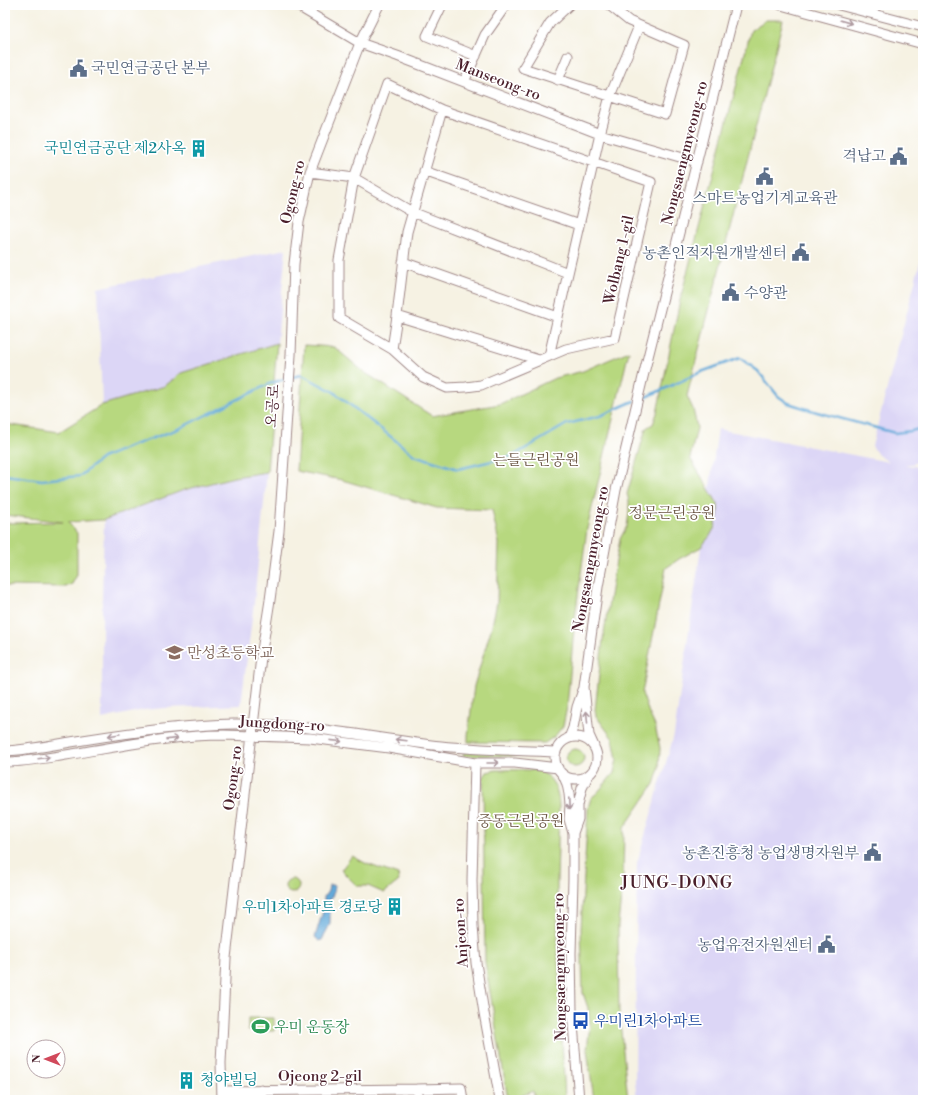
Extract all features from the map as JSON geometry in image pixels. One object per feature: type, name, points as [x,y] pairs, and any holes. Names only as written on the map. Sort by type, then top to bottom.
[{"type":"street","name":"Ogong-ro","points":[[291,355],[294,264],[299,222],[310,172],[360,43],[379,5]]},
{"type":"street","points":[[442,5],[427,36],[476,56]]},
{"type":"street","points":[[464,82],[485,35],[506,5]]},
{"type":"street","points":[[569,5],[550,23],[523,68],[665,114],[684,45],[638,26],[629,21],[609,5]]},
{"type":"street","name":"Nongsaengmyeong-ro","points":[[584,687],[598,586],[616,490],[736,5]]},
{"type":"street","points":[[781,5],[923,44]]},
{"type":"street","points":[[839,5],[923,27]]},
{"type":"street","name":"Manseong-ro","points":[[300,6],[360,43],[600,134],[697,162]]},
{"type":"street","points":[[549,356],[593,162],[610,96],[638,26]]},
{"type":"street","points":[[558,80],[568,56]]},
{"type":"street","name":"Wolbang 1-gil","points":[[354,178],[387,84],[442,110],[651,182],[615,338],[566,349],[481,385],[447,388],[423,377],[392,349]]},
{"type":"street","points":[[354,178],[339,260],[339,318],[392,349],[407,232],[442,110]]},
{"type":"street","points":[[424,171],[579,225]]},
{"type":"street","points":[[310,172],[354,178],[412,212],[568,273]]},
{"type":"street","points":[[403,262],[558,317]]},
{"type":"street","points":[[397,316],[539,360]]},
{"type":"street","name":"오공로","points":[[283,459],[291,355]]},
{"type":"street","name":"Ogong-ro","points":[[222,1095],[221,1063],[226,958],[261,657],[279,531],[283,459]]},
{"type":"street","points":[[573,833],[569,819],[570,805],[567,784],[555,757],[559,746],[569,738],[584,687]]},
{"type":"street","points":[[560,771],[570,778],[581,779],[593,772],[598,759],[597,752],[588,735],[584,687]]},
{"type":"street","name":"Jungdong-ro","points":[[5,751],[149,730],[208,725],[279,725],[440,746],[556,752]]},
{"type":"street","name":"Jungdong-ro","points":[[5,762],[48,758],[156,741],[213,735],[310,738],[358,743],[476,763],[515,763],[560,771]]},
{"type":"street","points":[[569,738],[583,738],[594,746]]},
{"type":"street","name":"Anjeon-ro","points":[[476,763],[472,880],[473,926],[476,963],[500,1100]]},
{"type":"street","points":[[573,833],[578,819],[578,805],[582,788],[588,776]]},
{"type":"street","name":"Nongsaengmyeong-ro","points":[[573,833],[574,879],[571,953],[572,1011],[579,1100]]},
{"type":"street","name":"Ojeong 2-gil","points":[[222,1095],[261,1090],[418,1090],[460,1088],[463,1100]]},
{"type":"street","points":[[359,1089],[359,1100]]},
{"type":"street","points":[[261,1090],[261,1100]]},
{"type":"street","points":[[308,1090],[308,1100]]},
{"type":"street","points":[[418,1090],[418,1100]]},
{"type":"shaded area","points":[[286,249],[277,343],[181,373],[165,386],[102,405],[98,288]]},
{"type":"shaded area","points":[[923,251],[923,460],[912,464],[904,464],[923,468],[923,1100],[637,1100],[635,1082],[637,863],[674,735],[718,429],[889,462],[878,455],[872,446]]},
{"type":"shaded area","points":[[267,472],[254,603],[241,705],[143,710],[102,719],[104,520],[184,490],[234,477]]},
{"type":"green space","name":"정문근린공원","points":[[766,20],[783,20],[687,396],[693,409],[697,428],[690,458],[718,504],[718,516],[715,527],[701,547],[666,568],[642,693],[655,726],[660,748],[659,769],[654,784],[624,828],[623,879],[618,925],[619,1011],[628,1100],[594,1100],[587,1050],[590,1024],[588,1008],[583,993],[581,928],[588,808],[591,798],[614,773],[617,759],[613,739],[596,716],[595,710],[603,639],[620,539],[627,526],[629,501],[627,494],[646,428],[653,424],[657,413],[680,300],[751,30]]},
{"type":"green space","points":[[277,343],[267,472],[234,477],[184,490],[104,520],[68,522],[77,533],[77,575],[72,584],[66,587],[5,586],[5,523],[63,522],[5,515],[5,424],[59,432],[102,405],[165,386],[181,373]]},
{"type":"green space","name":"는들근린공원","points":[[304,345],[334,347],[364,372],[432,416],[500,404],[555,378],[583,371],[629,351],[587,529],[575,618],[567,707],[563,726],[555,736],[545,743],[468,742],[474,686],[492,626],[497,602],[499,543],[492,510],[437,508],[342,480],[296,471]]},
{"type":"green space","points":[[571,749],[579,749],[584,754],[582,765],[579,767],[571,767],[566,762],[566,754]]},
{"type":"green space","points":[[464,752],[514,753],[514,756],[463,756]]},
{"type":"green space","name":"중동근린공원","points":[[496,770],[539,771],[552,781],[557,791],[559,807],[557,883],[558,960],[565,1100],[535,1100],[533,1091],[508,1100],[485,962],[483,778],[487,772]]},
{"type":"green space","points":[[352,856],[367,864],[398,875],[399,881],[384,893],[368,886],[357,886],[341,870]]},
{"type":"green space","points":[[289,879],[295,879],[299,883],[299,889],[295,893],[289,893],[285,889],[285,883]]},
{"type":"green space","name":"우미 운동장","points":[[248,1018],[274,1018],[274,1031],[248,1031]]},
{"type":"water","points":[[329,885],[335,885],[334,892],[330,900],[330,924],[322,940],[319,941],[315,937],[324,908],[324,897],[328,891]]},
{"type":"waterway","points":[[641,399],[701,372],[740,358],[758,371],[778,396],[788,403],[895,433],[923,428]]},
{"type":"waterway","points":[[292,377],[302,375],[334,392],[414,455],[458,469],[513,456],[567,424],[600,416],[634,401]]},
{"type":"waterway","points":[[5,475],[42,480],[80,476],[102,458],[178,429],[269,384],[287,378]]},
{"type":"place","name":"국민연금공단 본부","points":[[78,68]]},
{"type":"place","name":"국민연금공단 제2사옥","points":[[199,148]]},
{"type":"place","name":"격납고","points":[[899,156]]},
{"type":"place","name":"스마트농업기계교육관","points":[[765,177]]},
{"type":"place","name":"농촌인적자원개발센터","points":[[800,253]]},
{"type":"place","name":"수양관","points":[[731,293]]},
{"type":"place","name":"만성초등학교","points":[[174,653]]},
{"type":"place","name":"농촌진흥청 농업생명자원부","points":[[872,853]]},
{"type":"place","name":"우미1차아파트 경로당","points":[[395,907]]},
{"type":"place","name":"농업유전자원센터","points":[[826,945]]},
{"type":"place","name":"우미린1차아파트","points":[[581,1021]]},
{"type":"place","name":"우미 운동장","points":[[261,1027]]},
{"type":"place","name":"청야빌딩","points":[[187,1080]]},
{"type":"district","name":"JUNG-DONG","points":[[677,883]]}]
